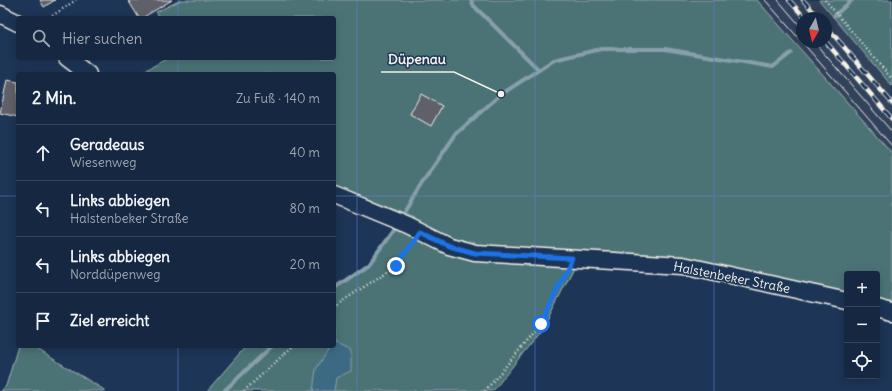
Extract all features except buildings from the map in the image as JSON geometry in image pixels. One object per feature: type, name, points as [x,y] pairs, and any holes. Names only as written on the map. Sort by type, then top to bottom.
[{"type":"street","points":[[0,14],[16,22]]},
{"type":"street","points":[[70,60],[85,72]]},
{"type":"street","name":"Halstenbeker Straße","points":[[336,196],[390,217],[449,246],[475,253],[683,266],[844,300]]},
{"type":"street","points":[[880,309],[892,312]]},
{"type":"path","points":[[52,16],[76,0]]},
{"type":"path","points":[[825,0],[892,79]]},
{"type":"path","points":[[336,306],[396,266],[413,228]]},
{"type":"path","points":[[485,391],[541,324],[572,258]]},
{"type":"path","points":[[244,391],[291,348]]},
{"type":"shaded area","points":[[757,0],[819,0],[829,12],[796,12],[796,44]]},
{"type":"shaded area","points":[[832,15],[892,86],[892,153],[799,48],[832,48]]},
{"type":"shaded area","points":[[336,344],[351,351],[351,371],[336,378],[334,391],[313,391],[316,369],[330,348],[336,348]]},
{"type":"green space","points":[[181,0],[757,0],[796,44],[796,48],[799,48],[892,153],[892,306],[880,303],[880,271],[844,271],[844,295],[581,254],[543,328],[493,391],[207,391],[244,348],[336,348],[336,287],[369,264],[395,227],[406,232],[414,217],[336,187],[336,72],[143,72],[164,60],[336,60],[336,16],[159,16],[156,12]]},
{"type":"green space","points":[[819,0],[892,0],[892,86],[832,15],[832,12],[829,12]]},
{"type":"green space","points":[[17,348],[35,348],[106,391],[1,391],[6,386]]},
{"type":"waterway","points":[[471,0],[473,5],[539,70]]},
{"type":"waterway","points":[[834,16],[852,0]]},
{"type":"waterway","points":[[400,219],[422,183],[456,134],[500,95],[554,60],[601,49],[665,49],[773,67],[791,53]]},
{"type":"waterway","points":[[336,287],[369,264],[397,225]]},
{"type":"waterway","points":[[224,391],[270,348]]},
{"type":"tram line","points":[[765,0],[796,35]]},
{"type":"tram line","points":[[778,0],[796,21]]},
{"type":"tram line","points":[[807,48],[892,146]]},
{"type":"tram line","points":[[819,48],[892,132]]},
{"type":"railway","points":[[789,0],[800,12]]},
{"type":"railway","points":[[803,0],[814,12]]},
{"type":"railway","points":[[832,33],[892,103]]},
{"type":"railway","points":[[831,48],[892,119]]},
{"type":"place","name":"Düpenau","points":[[501,94]]},
{"type":"route","points":[[396,266],[420,232],[449,246],[475,253],[572,258],[541,324]]}]
